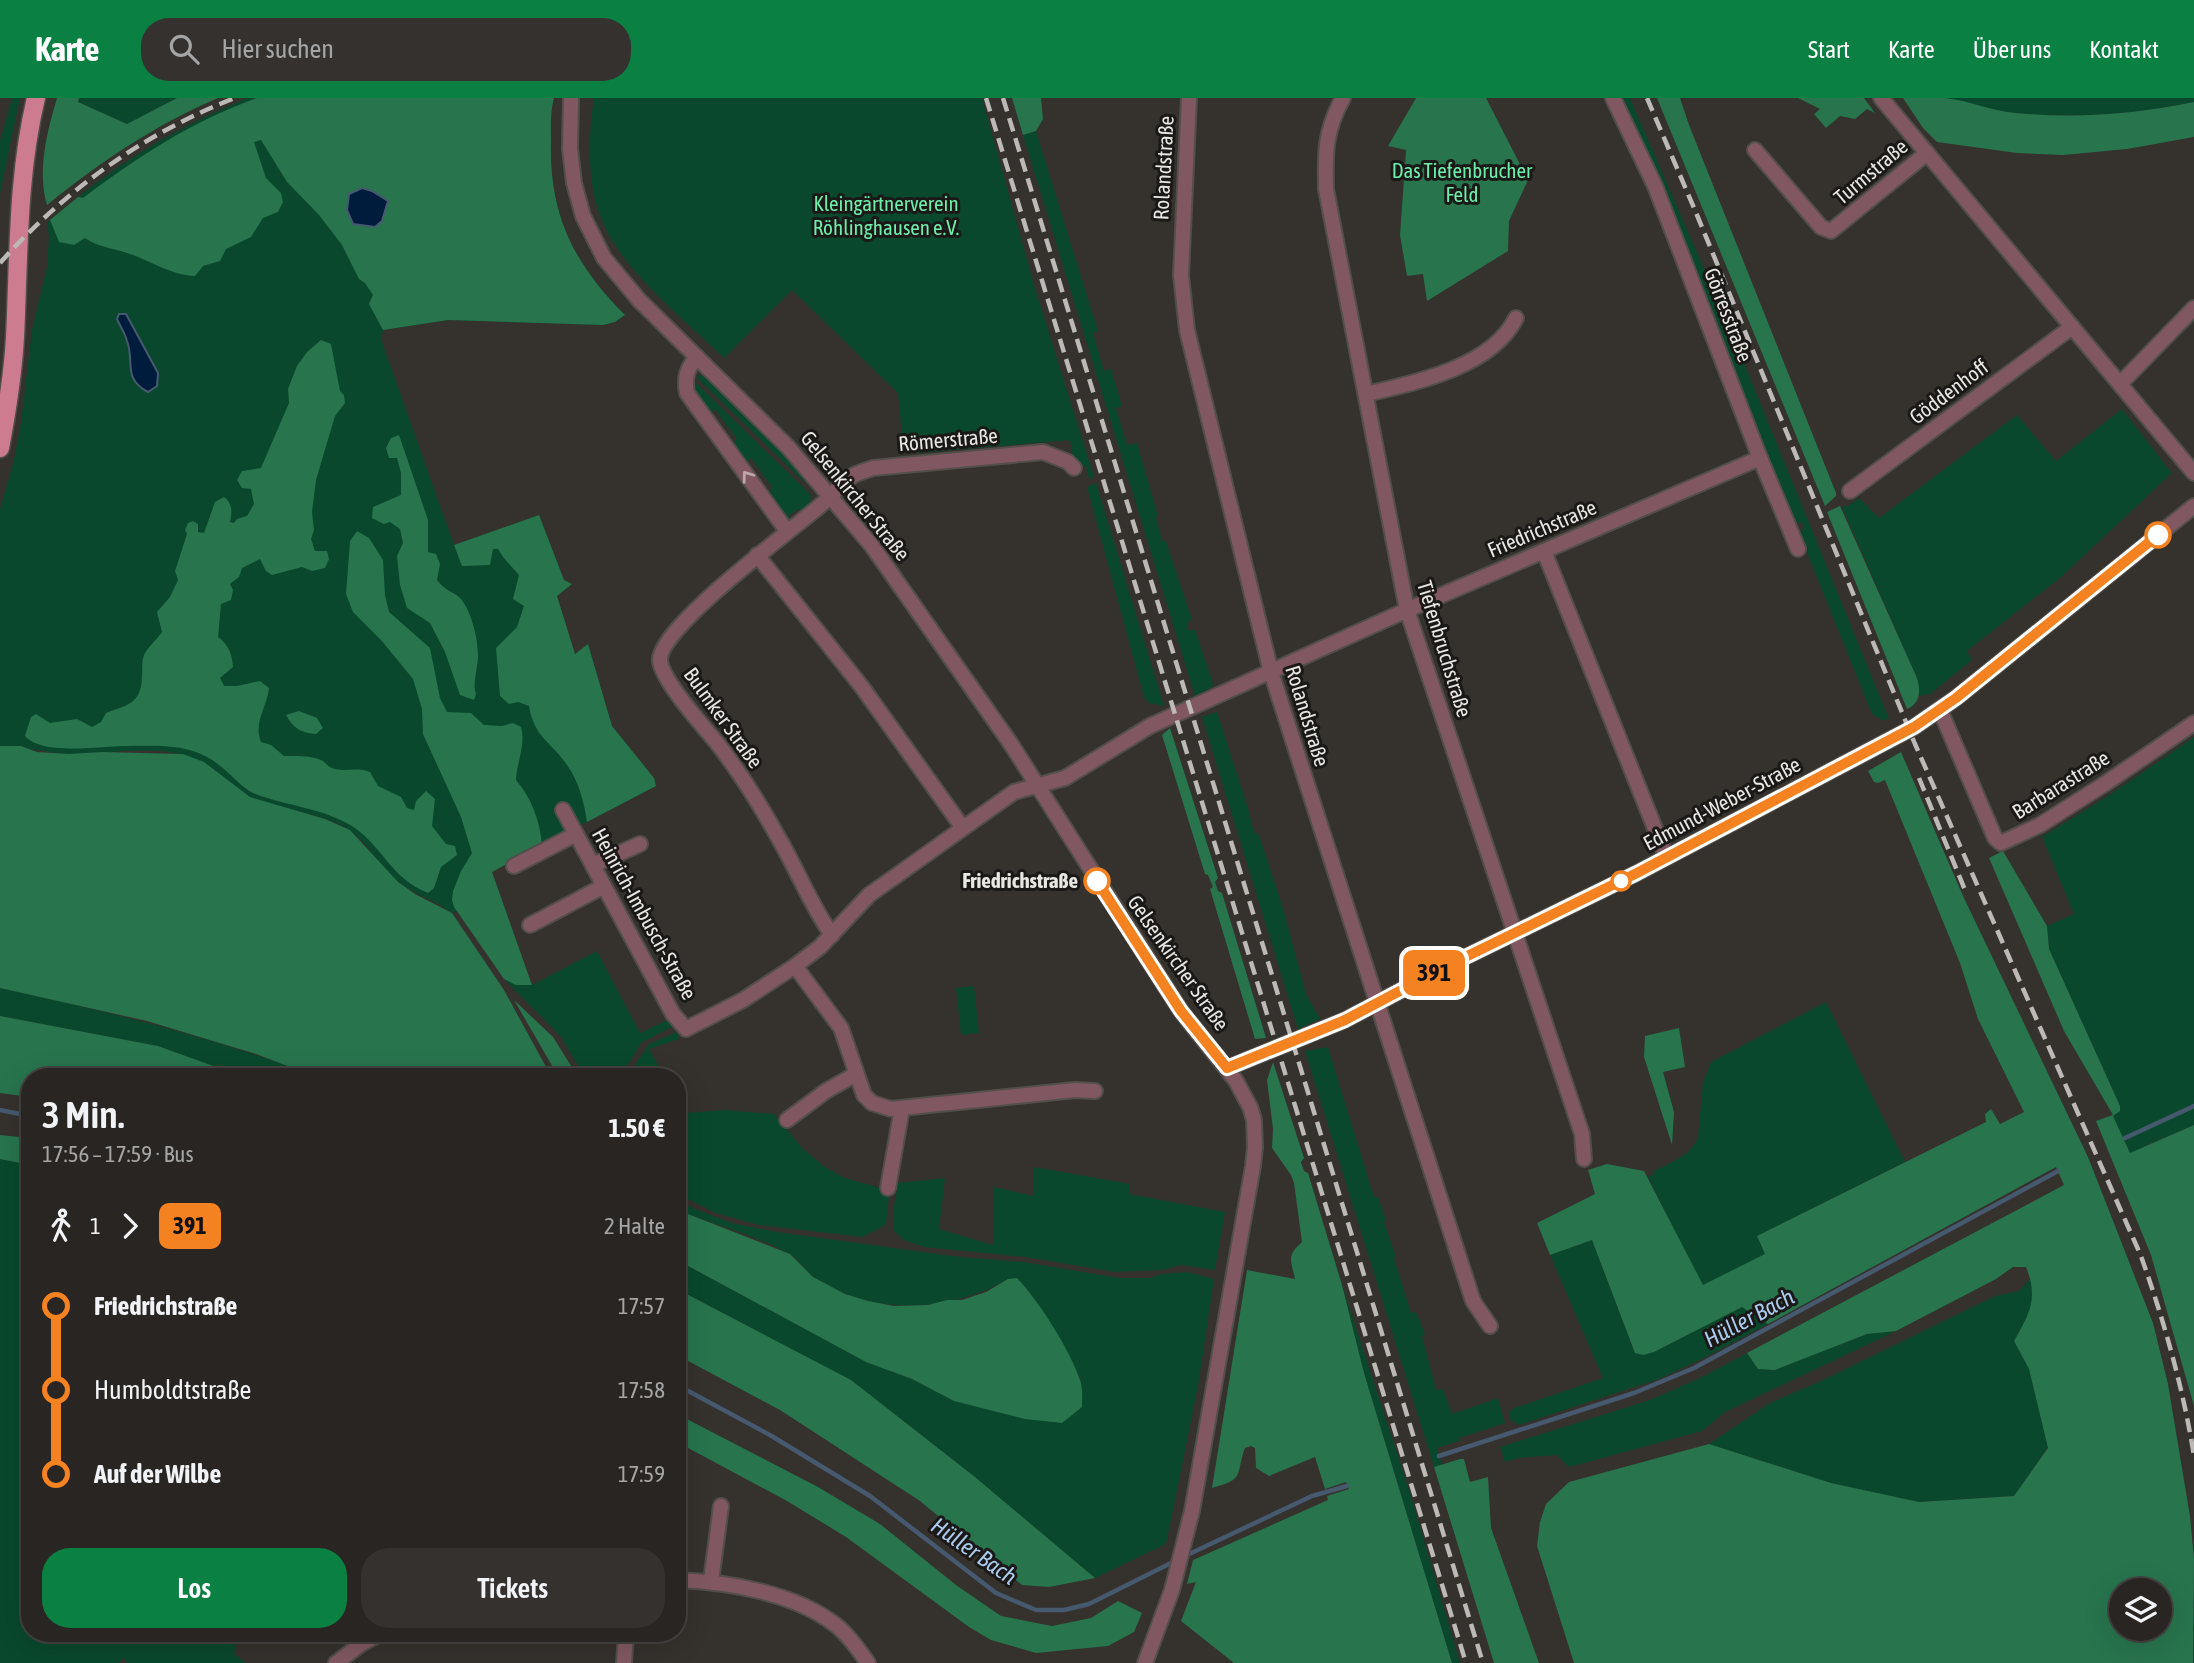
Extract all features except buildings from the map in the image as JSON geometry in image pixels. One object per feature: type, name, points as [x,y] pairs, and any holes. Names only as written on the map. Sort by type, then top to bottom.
[{"type":"main road","points":[[0,448],[15,338],[17,243],[22,176],[36,98]]},
{"type":"street","name":"Gelsenkircher Straße","points":[[571,98],[572,170],[577,196],[590,232],[604,258],[624,283],[788,447],[872,546],[1038,784],[1181,1011],[1227,1068],[1250,1107],[1254,1120],[1255,1147],[1188,1528],[1172,1591],[1145,1663]]},
{"type":"street","name":"Rolandstraße","points":[[1189,98],[1181,275],[1187,330],[1271,672],[1473,1301],[1490,1326]]},
{"type":"street","name":"Tiefenbruchstraße","points":[[1343,98],[1330,125],[1326,141],[1326,189],[1407,610],[1582,1134],[1584,1159]]},
{"type":"street","name":"Görresstraße","points":[[1613,98],[1655,186],[1798,549]]},
{"type":"street","points":[[1881,98],[2194,473]]},
{"type":"street","name":"Turmstraße","points":[[1755,150],[1821,227],[1831,231],[1927,153]]},
{"type":"street","points":[[2120,384],[2194,308]]},
{"type":"street","points":[[1366,394],[1421,381],[1449,371],[1505,337],[1516,318]]},
{"type":"street","name":"Göddenhoff","points":[[1850,491],[2072,327]]},
{"type":"street","points":[[697,357],[688,370],[685,383],[687,393],[787,531]]},
{"type":"street","name":"Römerstraße","points":[[831,496],[850,477],[873,468],[1043,452],[1068,461],[1074,468]]},
{"type":"street","name":"Friedrichstraße","points":[[1038,784],[1065,778],[1150,726],[1407,610],[1760,458]]},
{"type":"street","name":"Bulmker Straße","points":[[831,496],[757,555],[668,639],[660,659],[663,670],[680,697],[720,747],[758,804],[821,920],[832,935]]},
{"type":"street","name":"Edmund-Weber-Straße","points":[[1227,1068],[1312,1035],[1377,1004],[1447,966],[1637,873],[1885,742],[1940,710],[2194,506]]},
{"type":"street","points":[[1544,551],[1666,856]]},
{"type":"street","points":[[757,555],[854,677],[963,828]]},
{"type":"street","name":"Barbarastraße","points":[[1940,710],[1995,838],[2001,843],[2052,818],[2194,723]]},
{"type":"street","name":"Heinrich-Imbusch-Straße","points":[[563,810],[673,1013],[686,1029],[743,1000],[795,966],[820,947],[869,895],[1014,792],[1038,784]]},
{"type":"street","points":[[513,866],[576,834]]},
{"type":"street","points":[[593,866],[640,844]]},
{"type":"street","points":[[530,925],[604,886]]},
{"type":"street","points":[[795,966],[841,1028],[864,1095],[872,1103],[891,1109],[1075,1090],[1095,1091]]},
{"type":"street","points":[[787,1120],[825,1091],[856,1074]]},
{"type":"street","points":[[888,1188],[902,1108]]},
{"type":"street","points":[[711,1581],[721,1506]]},
{"type":"street","points":[[686,1580],[711,1581],[761,1592],[818,1614],[848,1636],[868,1663]]},
{"type":"street","points":[[336,1663],[365,1642]]},
{"type":"street","points":[[624,1663],[625,1642]]},
{"type":"green space","points":[[12,98],[20,98],[0,194],[0,141]]},
{"type":"green space","points":[[57,98],[79,98],[78,102],[127,124],[177,98],[218,98],[172,120],[129,146],[47,205],[43,165]]},
{"type":"green space","points":[[79,98],[177,98],[127,124],[78,102]]},
{"type":"green space","points":[[248,98],[554,98],[551,120],[552,168],[560,215],[568,237],[592,277],[625,315],[615,322],[603,325],[448,320],[383,330],[381,339],[454,545],[539,515],[564,580],[572,584],[557,596],[575,654],[588,644],[612,726],[654,778],[656,786],[492,871],[458,911],[452,913],[400,883],[348,829],[329,820],[248,796],[191,757],[153,751],[69,754],[0,746],[0,509],[21,423],[32,330],[47,267],[47,223],[94,184],[142,152],[192,123]]},
{"type":"green space","points":[[257,98],[554,98],[551,120],[552,168],[560,215],[568,237],[592,277],[625,315],[615,322],[603,325],[448,320],[383,330],[369,304],[373,295],[359,279],[342,245],[319,215],[287,182],[261,140],[254,142],[266,178],[281,193],[283,202],[278,212],[263,218],[251,237],[226,249],[220,261],[203,266],[195,276],[169,270],[85,238],[74,245],[59,242],[50,220],[78,197],[83,198],[187,129]]},
{"type":"green space","name":"Kleingärtnerverein Röhlinghausen e.V.","points":[[594,98],[982,98],[1034,285],[1094,477],[1089,479],[1086,466],[1080,468],[1073,458],[1070,440],[917,453],[916,435],[902,436],[898,393],[792,290],[724,358],[642,279],[614,244],[604,225],[591,178],[590,129]]},
{"type":"green space","points":[[1012,98],[1041,98],[1043,119],[1036,131],[1023,135]]},
{"type":"green space","name":"Das Tiefenbrucher Feld","points":[[1416,98],[1486,98],[1528,180],[1509,221],[1508,251],[1427,301],[1423,274],[1407,276],[1400,235],[1406,150],[1388,146]]},
{"type":"green space","points":[[1620,98],[1630,98],[1728,324],[1889,719],[1882,720],[1872,714],[1799,533],[1804,528],[1802,522],[1795,523],[1660,182]]},
{"type":"green space","points":[[1657,98],[1680,98],[1836,493],[1825,506]]},
{"type":"green space","points":[[1798,98],[1864,98],[1875,113],[1867,109],[1855,119],[1840,116],[1826,128],[1814,114],[1820,109]]},
{"type":"green space","points":[[1903,98],[1946,98],[2007,112],[2061,116],[2150,110],[2194,102],[2194,137],[2127,149],[2063,155],[2017,153],[1937,142],[1923,128]]},
{"type":"green space","points":[[1946,98],[2194,98],[2194,102],[2150,110],[2060,116],[2006,112]]},
{"type":"green space","points":[[1036,131],[1098,331],[1093,333],[1104,371],[1111,369],[1122,406],[1116,408],[1127,445],[1137,443],[1158,516],[1156,517],[1162,541],[1166,541],[1192,620],[1187,622],[1188,630],[1195,630],[1212,680],[1213,686],[1195,696],[1023,135]]},
{"type":"green space","points":[[321,340],[331,344],[345,403],[335,416],[316,480],[312,512],[314,530],[311,539],[315,551],[327,551],[329,559],[325,568],[312,571],[302,567],[272,575],[266,571],[260,559],[242,568],[239,577],[230,584],[233,590],[231,600],[221,604],[218,637],[229,650],[233,667],[220,678],[224,686],[260,681],[269,688],[259,721],[259,735],[261,742],[271,745],[284,756],[309,757],[337,769],[370,772],[378,786],[401,797],[407,808],[414,810],[416,801],[426,791],[435,799],[432,826],[446,844],[455,846],[457,855],[441,867],[434,888],[428,893],[405,879],[365,836],[344,821],[253,793],[219,765],[198,753],[163,746],[58,748],[33,742],[25,736],[31,717],[36,714],[50,723],[77,719],[92,727],[101,722],[106,713],[136,698],[141,686],[144,655],[162,632],[157,612],[170,597],[178,580],[175,571],[188,523],[193,521],[198,524],[198,532],[204,533],[215,502],[224,497],[231,508],[230,522],[234,523],[247,516],[254,504],[251,489],[242,488],[237,480],[242,471],[261,468],[289,403],[288,389],[297,366],[307,352]]},
{"type":"green space","points":[[700,375],[706,376],[809,481],[804,482],[697,378]]},
{"type":"green space","points":[[694,381],[811,495],[810,503],[800,512],[798,509],[790,518],[784,519],[767,499],[772,487],[751,458],[744,467],[731,450],[736,438],[715,409],[708,417],[698,404],[692,391]]},
{"type":"green space","points":[[2122,409],[2172,473],[2061,577],[1967,651],[1972,660],[1930,694],[1919,696],[1917,678],[1842,507],[1859,498],[1879,518],[2017,415],[2056,461]]},
{"type":"green space","points":[[399,435],[428,520],[428,552],[436,554],[440,564],[437,580],[461,599],[474,626],[478,656],[474,700],[460,695],[445,652],[430,623],[407,608],[400,585],[397,556],[403,543],[400,529],[390,522],[384,524],[372,518],[373,507],[401,495],[401,473],[397,458],[389,458],[386,448],[391,438]]},
{"type":"green space","points":[[1096,483],[1164,706],[1149,703],[1144,697],[1087,487]]},
{"type":"green space","points":[[1840,506],[1917,678],[1918,697],[1915,704],[1907,709],[1827,512]]},
{"type":"green space","points":[[539,515],[564,580],[572,584],[557,596],[575,654],[588,644],[612,726],[654,778],[656,786],[587,822],[575,778],[539,732],[529,706],[518,702],[509,704],[500,696],[496,648],[517,627],[524,606],[513,599],[519,575],[498,549],[493,549],[490,565],[462,566],[454,545]]},
{"type":"green space","points":[[357,531],[369,538],[383,560],[389,612],[430,648],[440,698],[447,712],[471,713],[484,725],[502,726],[513,723],[521,727],[522,747],[516,780],[534,811],[542,845],[492,872],[532,985],[516,985],[504,979],[454,907],[453,891],[472,853],[461,817],[423,734],[422,709],[413,679],[381,640],[353,612],[346,594],[350,541]]},
{"type":"green space","points":[[299,711],[317,718],[323,728],[316,734],[298,729],[286,715]]},
{"type":"green space","points":[[1217,712],[1254,832],[1259,835],[1283,908],[1306,994],[1320,1019],[1298,1029],[1202,717]]},
{"type":"green space","points":[[1170,728],[1218,878],[1215,882],[1218,891],[1222,893],[1266,1038],[1255,1039],[1210,889],[1213,887],[1205,874],[1162,735]]},
{"type":"green space","points":[[2194,737],[2194,1125],[2147,1145],[2136,1154],[2130,1153],[2113,1116],[2120,1111],[2120,1106],[2049,949],[2047,926],[2074,914],[2042,837]]},
{"type":"green space","points":[[0,746],[21,746],[37,752],[69,754],[183,754],[204,762],[250,797],[325,819],[350,830],[398,882],[452,913],[504,990],[547,1068],[293,1068],[147,1021],[0,988]]},
{"type":"green space","points":[[1901,752],[1963,896],[2088,1157],[2153,1323],[2168,1384],[2190,1516],[2194,1559],[2193,1663],[1574,1663],[1537,1546],[1546,1504],[1569,1482],[1709,1444],[1831,1483],[1919,1502],[2014,1496],[2048,1448],[2029,1369],[2014,1341],[2024,1323],[2032,1297],[2026,1267],[2013,1267],[1996,1279],[1896,1331],[1867,1334],[1775,1370],[1758,1369],[1747,1353],[2064,1185],[2056,1167],[1768,1324],[1742,1307],[1643,1355],[1635,1353],[1592,1240],[1550,1255],[1537,1223],[1595,1194],[1588,1170],[1607,1164],[1644,1171],[1703,1285],[1765,1254],[1757,1236],[1986,1122],[1985,1114],[1991,1109],[2000,1124],[2024,1112],[1978,1019],[1960,963],[1885,780],[1874,782],[1868,771]]},
{"type":"green space","points":[[2003,851],[2047,926],[2049,949],[2120,1106],[2120,1111],[2113,1116],[2130,1153],[2194,1125],[2194,1406],[2151,1255],[2096,1121],[2113,1115],[2064,1031],[1989,858]]},
{"type":"green space","points":[[597,951],[640,1033],[670,1019],[673,1024],[641,1043],[623,1068],[582,1068],[561,1037],[504,979],[516,985],[532,985]]},
{"type":"green space","points":[[974,986],[979,1033],[961,1035],[956,988]]},
{"type":"green space","points":[[0,988],[159,1026],[292,1068],[219,1068],[158,1046],[0,1016]]},
{"type":"green space","points":[[514,1000],[553,1037],[572,1068],[553,1068]]},
{"type":"green space","points":[[1826,1002],[1905,1162],[1757,1236],[1765,1254],[1702,1286],[1648,1177],[1685,1154],[1695,1144],[1703,1082],[1711,1062]]},
{"type":"green space","points":[[0,1016],[158,1046],[219,1068],[21,1068],[21,1096],[0,1093]]},
{"type":"green space","points":[[1679,1028],[1685,1067],[1663,1072],[1674,1112],[1672,1145],[1644,1057],[1645,1036]]},
{"type":"green space","points":[[677,1032],[679,1039],[649,1049],[660,1068],[632,1068],[649,1044]]},
{"type":"green space","points":[[1328,1047],[1374,1197],[1378,1197],[1386,1220],[1384,1222],[1411,1313],[1416,1312],[1425,1334],[1422,1336],[1436,1390],[1443,1389],[1452,1414],[1498,1398],[1505,1423],[1437,1448],[1442,1465],[1434,1467],[1305,1051]]},
{"type":"green space","points":[[1273,1062],[1304,1158],[1301,1162],[1304,1171],[1308,1173],[1342,1285],[1364,1373],[1452,1663],[1234,1663],[1181,1621],[1196,1582],[1187,1584],[1193,1560],[1328,1500],[1327,1496],[1349,1489],[1346,1482],[1325,1489],[1315,1457],[1269,1476],[1256,1468],[1255,1448],[1251,1446],[1245,1448],[1235,1479],[1212,1488],[1247,1270],[1295,1279],[1292,1255],[1302,1242],[1294,1183],[1272,1148],[1273,1129],[1267,1080]]},
{"type":"green space","points":[[725,1110],[774,1114],[803,1149],[825,1167],[845,1178],[877,1187],[889,1194],[886,1225],[862,1237],[759,1225],[716,1213],[686,1198],[686,1113]]},
{"type":"green space","points":[[0,1135],[21,1137],[21,1163],[0,1159]]},
{"type":"green space","points":[[0,1159],[21,1163],[21,1642],[236,1642],[234,1654],[246,1663],[127,1663],[125,1658],[118,1663],[0,1663]]},
{"type":"green space","points":[[1034,1167],[1130,1184],[1129,1194],[1225,1212],[1215,1270],[1181,1265],[1162,1270],[1115,1272],[1026,1257],[924,1247],[904,1240],[894,1231],[893,1212],[898,1183],[945,1178],[939,1229],[993,1245],[994,1187],[1033,1196]]},
{"type":"green space","points":[[686,1204],[732,1223],[777,1232],[960,1257],[1024,1262],[1119,1278],[1150,1278],[1187,1272],[1214,1279],[1198,1386],[1166,1544],[1095,1578],[975,1477],[851,1380],[686,1294],[686,1265],[866,1362],[912,1379],[954,1401],[1081,1381],[1029,1291],[1008,1279],[961,1299],[936,1304],[911,1306],[861,1299],[815,1278],[792,1255],[776,1247],[688,1214]]},
{"type":"green space","points":[[686,1212],[790,1254],[813,1277],[845,1294],[868,1301],[894,1306],[962,1300],[986,1292],[1008,1279],[1017,1278],[1044,1312],[1069,1355],[1081,1383],[1082,1407],[1062,1423],[1025,1419],[954,1401],[912,1379],[866,1362],[686,1265]]},
{"type":"green space","points":[[1592,1240],[1635,1353],[1654,1352],[1742,1307],[1768,1324],[1659,1379],[1519,1425],[1509,1419],[1509,1412],[1514,1408],[1603,1378],[1550,1255]]},
{"type":"green space","points":[[2031,1278],[2031,1310],[2014,1341],[2029,1369],[2048,1447],[2014,1496],[1919,1502],[1831,1483],[1709,1444],[1770,1403],[1995,1296],[2019,1291]]},
{"type":"green space","points":[[1342,1285],[1410,1493],[1460,1663],[1452,1663],[1364,1373]]},
{"type":"green space","points":[[686,1294],[851,1380],[975,1477],[1095,1578],[1049,1587],[1022,1585],[920,1501],[780,1410],[686,1360]]},
{"type":"green space","points":[[1896,1331],[1725,1412],[1702,1431],[1569,1467],[1557,1455],[1518,1458],[1505,1462],[1500,1447],[1650,1400],[1747,1353],[1758,1369],[1775,1370],[1867,1334]]},
{"type":"green space","points":[[686,1419],[818,1487],[880,1524],[956,1585],[1001,1616],[1052,1626],[1091,1618],[1118,1601],[1142,1613],[1134,1632],[1108,1646],[1036,1653],[991,1640],[969,1627],[846,1537],[787,1501],[686,1447]]},
{"type":"green space","points":[[1464,1459],[1470,1482],[1488,1477],[1491,1528],[1539,1663],[1494,1663],[1434,1467]]},
{"type":"water","points":[[362,188],[388,201],[382,221],[375,227],[353,224],[347,210],[349,194]]},
{"type":"water","points":[[119,314],[126,314],[158,373],[157,386],[148,392],[140,387],[132,375],[129,349],[117,319]]},
{"type":"waterway","name":"Hüller Bach","points":[[2125,1138],[2194,1106]]},
{"type":"waterway","name":"Hüller Bach","points":[[0,1110],[21,1114]]},
{"type":"waterway","name":"Hüller Bach","points":[[1439,1456],[1634,1393],[1694,1368],[2058,1171]]},
{"type":"waterway","name":"Hüller Bach","points":[[686,1390],[770,1435],[870,1496],[996,1593],[1036,1610],[1064,1610],[1089,1604],[1177,1560]]},
{"type":"waterway","name":"Hüller Bach","points":[[1185,1556],[1312,1496],[1347,1486]]},
{"type":"railway","points":[[0,263],[51,212],[107,167],[169,128],[235,98]]},
{"type":"railway","points":[[986,98],[1466,1663]]},
{"type":"railway","points":[[1003,98],[1483,1663]]},
{"type":"railway","points":[[1647,98],[1915,744],[2141,1256],[2172,1354],[2194,1456]]},
{"type":"railway","points":[[1919,778],[1965,890]]},
{"type":"bus line","name":"391","points":[[1097,881],[1181,1011],[1227,1068],[1345,1020],[1447,966],[1637,873],[1914,727],[1956,698],[2158,535]]},
{"type":"place","name":"Friedrichstraße","points":[[1097,881]]}]
